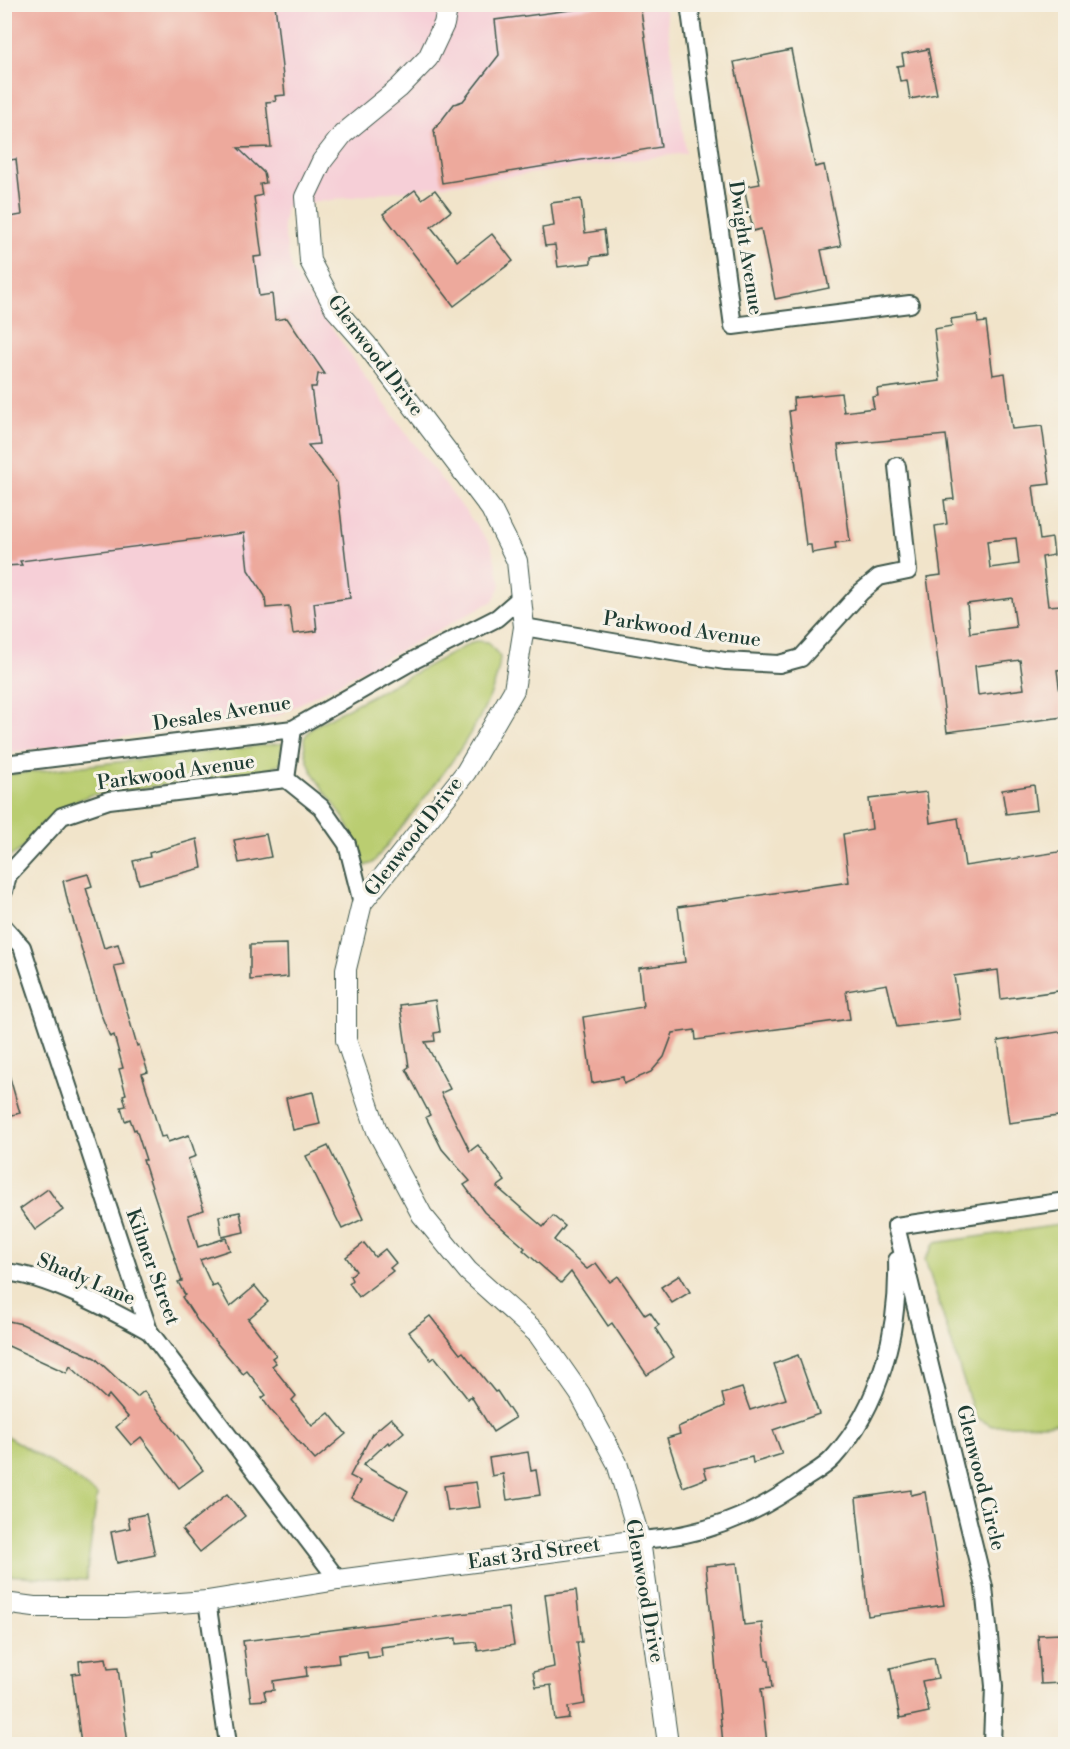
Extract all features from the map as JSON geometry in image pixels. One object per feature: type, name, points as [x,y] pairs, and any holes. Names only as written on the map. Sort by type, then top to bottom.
[{"type":"street","name":"Glenwood Drive","points":[[448,4],[444,24],[428,58],[399,88],[343,134],[322,160],[305,197],[310,261],[336,310],[491,509],[517,561],[524,627],[514,690],[465,772],[362,903],[346,969],[346,1040],[377,1131],[422,1215],[468,1271],[538,1334],[580,1394],[617,1463],[640,1540],[668,1744]]},
{"type":"street","name":"Dwight Avenue","points":[[688,4],[733,326],[910,304]]},
{"type":"street","name":"Parkwood Avenue","points":[[524,627],[725,661],[779,664],[801,658],[861,592],[879,577],[908,571],[897,466]]},
{"type":"street","name":"Desales Avenue","points":[[4,764],[293,729],[416,659],[497,618],[520,598]]},
{"type":"street","points":[[293,729],[286,779],[321,807],[346,844],[362,903]]},
{"type":"street","name":"Parkwood Avenue","points":[[4,891],[8,875],[62,816],[109,800],[286,779]]},
{"type":"street","name":"Kilmer Street","points":[[4,927],[22,947],[149,1331],[338,1580]]},
{"type":"street","points":[[896,1226],[1065,1201]]},
{"type":"street","name":"East 3rd Street","points":[[4,1603],[34,1607],[124,1606],[207,1601],[338,1580],[640,1540],[678,1538],[723,1525],[772,1503],[832,1460],[861,1419],[877,1383],[892,1339],[898,1300],[896,1226]]},
{"type":"street","name":"Glenwood Circle","points":[[896,1226],[984,1587],[994,1686],[992,1744]]},
{"type":"street","name":"Shady Lane","points":[[4,1272],[63,1289],[100,1305],[149,1331]]},
{"type":"street","points":[[207,1601],[228,1744]]},
{"type":"shaded area","points":[[4,5],[665,5],[686,153],[286,206],[283,227],[292,271],[399,424],[491,545],[501,585],[493,601],[275,717],[5,753]]},
{"type":"green space","points":[[475,641],[488,642],[500,657],[495,682],[484,708],[469,736],[429,792],[373,863],[365,866],[345,820],[315,777],[306,753],[304,738],[312,727]]},
{"type":"green space","points":[[283,743],[281,763],[266,771],[90,795],[53,815],[42,824],[21,849],[5,857],[5,775]]},
{"type":"green space","points":[[1065,1224],[1065,1423],[992,1426],[975,1417],[925,1259],[935,1243]]},
{"type":"green space","points":[[5,1435],[71,1475],[97,1495],[86,1580],[5,1575]]},
{"type":"building","points":[[4,4],[275,4],[285,95],[275,96],[276,101],[266,102],[271,147],[238,148],[264,173],[266,183],[260,184],[262,195],[254,197],[262,256],[254,257],[259,296],[272,294],[275,320],[287,318],[325,374],[318,374],[316,387],[311,387],[319,444],[308,445],[337,483],[350,598],[314,603],[317,631],[293,634],[289,606],[266,608],[265,596],[248,570],[244,533],[20,561],[22,565],[4,566],[4,218],[22,215],[16,159],[4,161]]},
{"type":"building","points":[[615,4],[640,4],[661,147],[442,183],[434,130],[454,104],[463,101],[499,55],[495,20]]},
{"type":"building","points":[[928,49],[937,94],[910,99],[907,80],[900,81],[897,66],[904,65],[902,54]]},
{"type":"building","points":[[791,50],[815,167],[824,165],[841,246],[821,250],[829,288],[775,299],[761,229],[753,231],[744,187],[760,184],[734,62]]},
{"type":"building","points":[[415,190],[422,199],[435,190],[451,211],[431,227],[458,261],[492,234],[513,261],[454,306],[383,214]]},
{"type":"building","points":[[581,199],[585,233],[604,230],[607,255],[591,257],[591,263],[558,267],[555,245],[545,246],[542,228],[554,226],[551,203]]},
{"type":"building","points":[[977,315],[978,323],[986,322],[993,375],[1005,373],[1012,429],[1042,426],[1050,484],[1033,486],[1040,540],[1052,538],[1054,555],[1042,557],[1048,606],[1061,605],[1065,669],[1057,670],[1063,717],[947,732],[927,577],[941,575],[935,526],[947,524],[944,500],[954,499],[946,435],[838,445],[850,541],[835,543],[836,549],[812,553],[811,545],[806,545],[789,411],[794,410],[793,398],[841,393],[844,412],[874,408],[872,397],[878,396],[877,389],[940,381],[934,329],[952,326],[951,319]],"holes":[[[1016,538],[1019,564],[990,568],[987,541]],[[1012,598],[1016,627],[970,633],[967,604]],[[1020,660],[1024,689],[978,695],[975,666]]]},
{"type":"building","points":[[1034,785],[1037,810],[1006,814],[1002,790]]},
{"type":"building","points":[[927,792],[930,823],[958,818],[965,866],[1065,851],[1065,990],[1001,999],[998,970],[954,976],[961,1019],[897,1027],[887,984],[846,991],[850,1019],[696,1040],[695,1030],[673,1033],[664,1057],[651,1072],[624,1084],[623,1077],[592,1083],[583,1017],[643,1007],[639,968],[685,962],[678,907],[849,882],[843,834],[872,829],[869,799]]},
{"type":"building","points":[[266,834],[271,857],[239,863],[234,840]]},
{"type":"building","points":[[197,839],[202,868],[139,884],[133,861],[150,857],[149,853]]},
{"type":"building","points":[[88,874],[92,886],[86,888],[104,948],[118,944],[124,964],[114,966],[137,1046],[139,1045],[148,1072],[142,1074],[161,1137],[166,1136],[168,1142],[189,1135],[196,1156],[188,1159],[204,1210],[188,1215],[198,1247],[226,1238],[230,1250],[200,1260],[212,1286],[217,1284],[230,1307],[255,1286],[268,1302],[248,1319],[276,1355],[272,1358],[276,1363],[272,1366],[296,1396],[292,1400],[312,1426],[329,1413],[346,1434],[315,1460],[269,1408],[262,1398],[266,1395],[247,1371],[243,1374],[197,1320],[182,1297],[185,1295],[178,1282],[182,1281],[143,1160],[146,1160],[136,1129],[134,1130],[130,1119],[125,1121],[121,1107],[126,1106],[123,1095],[126,1094],[119,1069],[123,1068],[114,1035],[110,1037],[100,1012],[63,881]]},
{"type":"building","points":[[287,944],[288,977],[250,980],[250,945]]},
{"type":"building","points":[[435,1000],[440,1032],[434,1033],[435,1041],[425,1042],[450,1089],[441,1093],[470,1151],[478,1145],[505,1181],[497,1187],[543,1227],[553,1216],[565,1226],[554,1240],[587,1269],[596,1263],[610,1282],[618,1276],[645,1315],[650,1312],[659,1325],[655,1328],[674,1357],[647,1375],[612,1323],[608,1326],[571,1272],[561,1283],[523,1250],[525,1248],[484,1212],[464,1185],[470,1181],[442,1149],[426,1117],[430,1115],[406,1069],[409,1067],[400,1005]]},
{"type":"building","points":[[1065,1031],[1065,1115],[1009,1123],[998,1041]]},
{"type":"building","points":[[8,1071],[20,1113],[4,1117],[4,1072]]},
{"type":"building","points":[[313,1092],[320,1124],[293,1130],[286,1098]]},
{"type":"building","points":[[328,1146],[363,1219],[342,1229],[306,1156]]},
{"type":"building","points":[[48,1189],[63,1210],[35,1230],[20,1209]]},
{"type":"building","points":[[240,1212],[244,1232],[222,1237],[219,1216]]},
{"type":"building","points":[[364,1243],[375,1257],[385,1249],[396,1263],[390,1268],[393,1271],[359,1297],[349,1283],[352,1280],[350,1276],[356,1271],[346,1257]]},
{"type":"building","points":[[680,1275],[690,1292],[672,1303],[661,1287]]},
{"type":"building","points":[[430,1316],[460,1354],[463,1352],[495,1392],[497,1391],[515,1418],[493,1432],[471,1396],[468,1399],[435,1357],[431,1360],[409,1332]]},
{"type":"building","points":[[4,1320],[22,1324],[95,1358],[137,1397],[144,1391],[203,1470],[179,1488],[141,1437],[131,1445],[116,1427],[128,1417],[109,1395],[106,1399],[70,1366],[67,1373],[4,1344]]},
{"type":"building","points":[[798,1355],[819,1414],[773,1430],[782,1454],[753,1463],[752,1457],[704,1468],[707,1478],[683,1487],[667,1438],[680,1434],[678,1427],[725,1406],[722,1394],[742,1388],[750,1410],[786,1399],[774,1364]]},
{"type":"building","points":[[391,1418],[404,1432],[390,1444],[388,1442],[363,1465],[408,1491],[394,1518],[351,1498],[360,1481],[350,1476],[372,1434]]},
{"type":"building","points":[[528,1452],[531,1471],[536,1470],[540,1495],[507,1500],[503,1474],[492,1476],[489,1458]]},
{"type":"building","points":[[476,1482],[480,1507],[448,1511],[444,1486]]},
{"type":"building","points":[[911,1490],[911,1495],[925,1492],[944,1605],[868,1616],[856,1498]]},
{"type":"building","points":[[227,1494],[245,1516],[200,1552],[182,1530]]},
{"type":"building","points":[[146,1514],[155,1555],[117,1563],[111,1532],[130,1528],[128,1518]]},
{"type":"building","points":[[737,1563],[744,1625],[762,1623],[766,1660],[769,1660],[772,1688],[761,1689],[767,1744],[723,1744],[706,1566]]},
{"type":"building","points":[[576,1590],[582,1642],[577,1642],[585,1704],[568,1707],[569,1718],[555,1720],[551,1685],[536,1687],[533,1672],[554,1667],[545,1594]]},
{"type":"building","points":[[508,1608],[514,1645],[478,1651],[476,1642],[456,1644],[456,1638],[381,1647],[382,1656],[368,1658],[367,1651],[338,1655],[339,1663],[306,1667],[307,1676],[273,1681],[274,1690],[264,1691],[266,1700],[251,1701],[243,1641]]},
{"type":"building","points":[[1061,1634],[1063,1683],[1041,1684],[1038,1635]]},
{"type":"building","points":[[106,1658],[108,1669],[118,1668],[128,1744],[81,1744],[72,1674],[80,1673],[79,1661]]},
{"type":"building","points":[[934,1658],[938,1678],[922,1681],[929,1712],[900,1718],[890,1668]]}]
